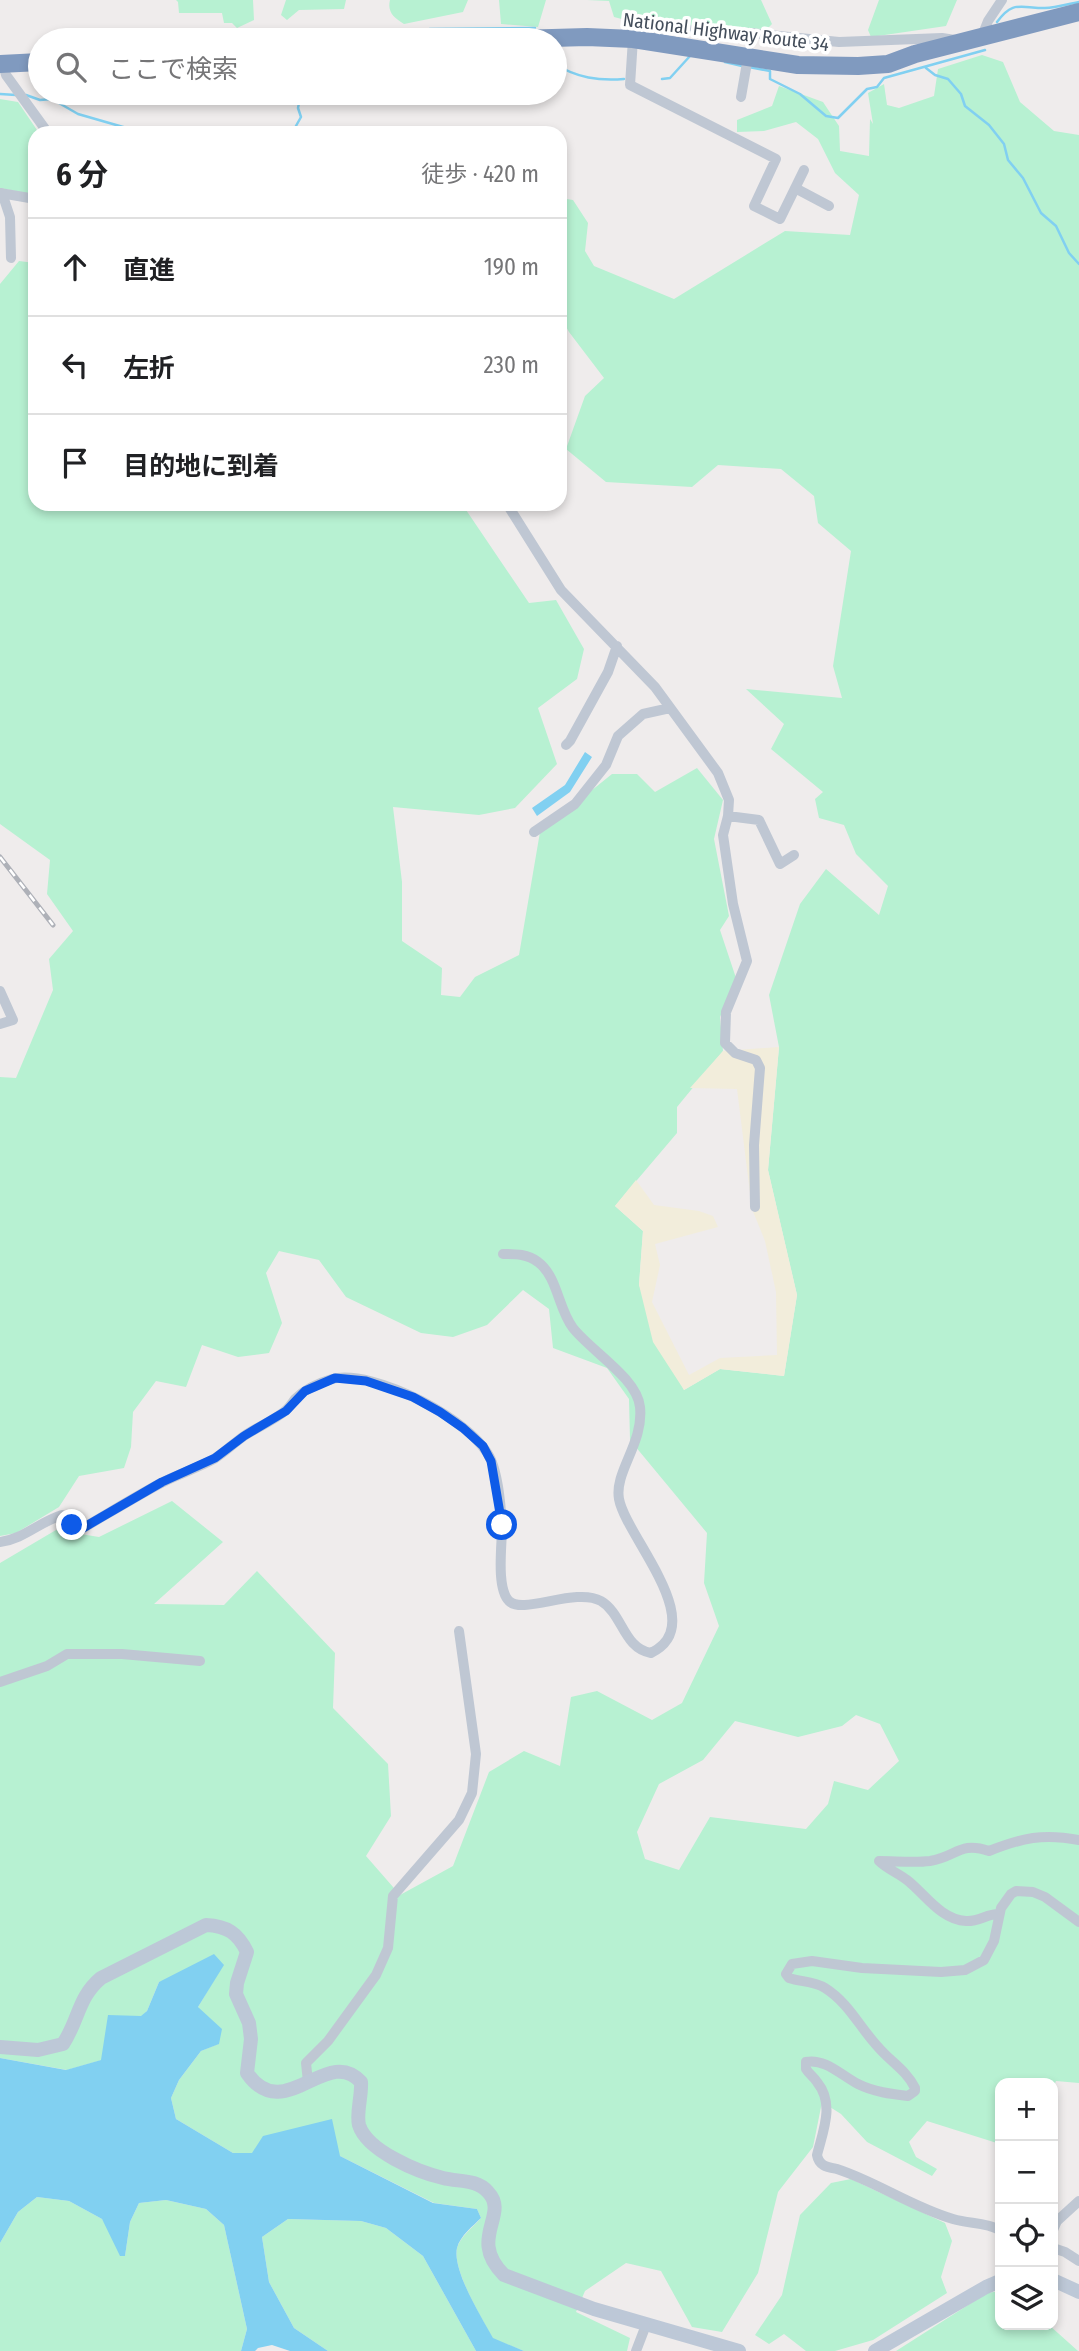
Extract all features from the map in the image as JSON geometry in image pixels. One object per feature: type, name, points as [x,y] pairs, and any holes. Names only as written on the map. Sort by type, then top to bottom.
[{"type":"highway","name":"National Highway Route 34","points":[[567,38],[633,39],[747,63],[859,66],[888,64],[1079,12]]},
{"type":"highway","points":[[1,64],[28,63]]},
{"type":"street","points":[[804,170],[780,219],[754,206],[776,159],[630,85],[633,39],[645,32],[665,29],[750,33],[839,42],[974,39],[1002,0]]},
{"type":"street","points":[[741,97],[747,63]]},
{"type":"street","points":[[1,64],[43,126]]},
{"type":"street","points":[[795,188],[829,206]]},
{"type":"street","points":[[1,193],[28,199]]},
{"type":"street","points":[[1,193],[10,217],[11,258]]},
{"type":"street","points":[[511,511],[561,590],[655,687],[722,780],[729,800],[723,835],[733,904],[747,961],[726,1012],[725,1043],[735,1053],[756,1060],[760,1068],[754,1145],[755,1207]]},
{"type":"street","points":[[566,745],[608,672],[617,646]]},
{"type":"street","points":[[534,832],[575,804],[606,765],[618,736],[643,714],[670,708]]},
{"type":"street","points":[[728,816],[759,820],[780,864],[794,855]]},
{"type":"street","points":[[0,991],[13,1020],[0,1024]]},
{"type":"street","points":[[0,1542],[26,1535],[43,1521],[62,1514],[72,1525],[83,1528],[162,1482],[215,1458],[244,1436],[286,1411],[297,1398],[316,1385],[335,1378],[366,1381],[413,1397],[440,1412],[483,1446],[491,1461],[496,1481],[502,1525],[501,1577],[509,1601],[520,1605],[584,1596],[598,1600],[614,1613],[628,1638],[638,1649],[650,1653],[658,1650],[666,1642],[671,1626],[667,1597],[653,1563],[625,1515],[618,1490],[640,1428],[638,1396],[622,1374],[588,1345],[570,1324],[546,1271],[539,1263],[523,1254],[503,1254]]},
{"type":"street","points":[[308,2082],[306,2063],[328,2041],[380,1966],[388,1948],[393,1896],[459,1820],[472,1793],[476,1754],[459,1631]]},
{"type":"street","points":[[0,1682],[47,1665],[67,1654],[122,1654],[200,1661]]},
{"type":"street","points":[[1079,1840],[1044,1836],[1013,1841],[989,1851],[974,1846],[965,1847],[952,1855],[930,1861],[879,1861],[906,1878],[934,1906],[953,1918],[976,1921],[998,1914],[1011,1894],[1024,1890],[1045,1897],[1079,1922]]},
{"type":"street","points":[[995,2228],[946,2217],[853,2174],[822,2165],[818,2161],[827,2105],[817,2081],[806,2069],[806,2062],[814,2061],[831,2067],[858,2084],[882,2093],[908,2096],[915,2088],[904,2072],[859,2025],[853,2013],[826,1989],[789,1978],[786,1973],[792,1964],[813,1961],[862,1968],[941,1972],[965,1970],[984,1960],[994,1941],[1000,1920],[998,1914]]},
{"type":"street","points":[[0,2047],[38,2050],[62,2044],[74,2027],[82,2000],[101,1978],[206,1925],[221,1925],[242,1941],[247,1952],[236,1994],[249,2023],[251,2039],[247,2073],[256,2086],[268,2092],[282,2092],[332,2073],[344,2071],[354,2074],[361,2082],[358,2122],[363,2135],[381,2151],[443,2178],[472,2182],[484,2187],[492,2196],[495,2207],[488,2235],[488,2252],[494,2265],[504,2275],[582,2305],[739,2351]]},
{"type":"street","points":[[1058,2220],[1079,2201]]},
{"type":"street","points":[[1058,2250],[1079,2261]]},
{"type":"street","points":[[1058,2282],[1079,2292]]},
{"type":"street","points":[[875,2351],[995,2283]]},
{"type":"street","points":[[636,2351],[646,2325]]},
{"type":"green space","points":[[176,0],[253,0],[254,20],[237,28],[232,23],[224,23],[222,13],[179,13]]},
{"type":"green space","points":[[286,0],[346,0],[344,9],[299,10],[287,20],[281,15]]},
{"type":"green space","points":[[390,0],[468,0],[463,12],[404,24],[392,14]]},
{"type":"green space","points":[[499,0],[546,0],[538,27],[501,24]]},
{"type":"green space","points":[[587,0],[761,0],[772,24],[767,29],[641,24],[614,17],[609,1]]},
{"type":"green space","points":[[879,0],[957,0],[946,26],[871,37],[868,30]]},
{"type":"green space","points":[[982,55],[1003,62],[1020,102],[1054,131],[1079,135],[1079,2083],[1058,2081],[1058,2078],[995,2078],[995,2142],[927,2121],[909,2142],[916,2157],[937,2169],[932,2176],[867,2142],[841,2114],[822,2102],[813,2147],[778,2192],[758,2273],[722,2332],[692,2327],[661,2271],[626,2263],[585,2291],[576,2312],[630,2338],[627,2351],[524,2351],[493,2339],[459,2269],[457,2248],[481,2218],[477,2209],[434,2203],[340,2156],[233,2153],[176,2119],[171,2098],[179,2080],[201,2051],[218,2044],[198,2007],[223,1965],[159,1982],[147,2011],[102,2060],[67,2070],[0,2058],[0,1563],[56,1530],[99,1537],[172,1501],[223,1542],[154,1604],[224,1605],[257,1571],[335,1653],[333,1708],[388,1764],[391,1816],[366,1856],[400,1895],[453,1866],[489,1772],[524,1751],[560,1766],[571,1697],[597,1691],[652,1720],[682,1703],[719,1626],[704,1583],[707,1533],[630,1440],[629,1399],[607,1368],[553,1348],[549,1309],[523,1290],[487,1325],[453,1337],[421,1333],[346,1297],[319,1260],[279,1251],[266,1273],[282,1323],[269,1353],[238,1357],[202,1345],[186,1387],[156,1381],[133,1412],[131,1447],[124,1468],[79,1476],[59,1507],[16,1533],[0,1536],[0,1077],[16,1078],[53,990],[49,959],[73,931],[47,894],[50,860],[0,824],[0,284],[19,261],[28,262],[28,511],[467,511],[529,603],[556,600],[584,649],[577,679],[538,708],[557,764],[515,808],[479,815],[393,807],[402,882],[402,941],[442,968],[441,995],[460,997],[475,977],[519,955],[540,832],[612,774],[637,774],[655,792],[697,768],[723,800],[714,839],[729,916],[720,930],[737,981],[720,1017],[723,1051],[677,1107],[677,1133],[615,1206],[643,1231],[639,1285],[684,1390],[720,1369],[784,1376],[797,1295],[768,1170],[779,1047],[769,995],[800,904],[826,869],[879,915],[888,886],[856,854],[844,825],[819,818],[815,799],[823,792],[771,749],[784,724],[746,689],[842,698],[833,666],[851,551],[818,523],[814,496],[781,469],[718,465],[692,487],[606,482],[567,450],[585,396],[604,378],[567,328],[567,199],[573,200],[588,223],[585,251],[594,266],[674,299],[785,231],[850,235],[859,195],[835,173],[818,139],[796,122],[764,131],[737,132],[737,120],[772,106],[779,86],[823,102],[839,126],[840,151],[869,156],[870,119],[873,124],[868,93],[884,84],[887,105],[899,108],[934,96],[938,69]],"holes":[[[856,1715],[880,1724],[899,1761],[868,1790],[834,1781],[828,1804],[806,1829],[710,1817],[679,1870],[645,1859],[637,1832],[659,1784],[703,1760],[735,1721],[798,1737],[842,1726]]]},
{"type":"green space","points":[[0,99],[18,102],[34,126],[28,126],[28,194],[0,188]]},
{"type":"green space","points":[[851,2179],[945,2223],[952,2241],[941,2277],[947,2293],[873,2340],[835,2351],[806,2351],[784,2334],[769,2344],[755,2335],[782,2295],[800,2215],[831,2183]]},
{"type":"green space","points":[[37,2197],[69,2201],[102,2219],[125,2256],[130,2222],[139,2203],[166,2200],[206,2209],[224,2225],[247,2329],[241,2351],[0,2351],[0,2243],[18,2212]]},
{"type":"green space","points":[[288,2219],[361,2221],[386,2228],[423,2256],[476,2351],[328,2351],[294,2328],[269,2282],[262,2237]]},
{"type":"green space","points":[[995,2292],[995,2330],[1055,2330],[1078,2351],[896,2351],[987,2293]]},
{"type":"sand","points":[[779,1047],[768,1170],[797,1295],[784,1376],[720,1369],[684,1390],[653,1342],[639,1285],[643,1231],[615,1206],[636,1180],[654,1205],[699,1211],[713,1216],[718,1227],[655,1244],[660,1265],[652,1302],[689,1375],[720,1358],[777,1355],[776,1292],[765,1241],[752,1209],[737,1089],[690,1088],[723,1051]]},
{"type":"water","points":[[585,752],[592,757],[570,792],[537,816],[532,808],[565,785]]},
{"type":"water","points":[[214,1954],[224,1965],[198,2007],[222,2029],[219,2044],[201,2051],[179,2080],[171,2098],[176,2119],[233,2153],[252,2153],[263,2136],[332,2119],[340,2156],[433,2203],[477,2209],[481,2218],[464,2235],[457,2248],[459,2269],[493,2338],[524,2351],[476,2351],[423,2256],[386,2228],[361,2221],[288,2219],[262,2237],[269,2282],[294,2328],[328,2351],[290,2351],[272,2345],[255,2351],[241,2351],[247,2329],[224,2225],[206,2209],[166,2200],[139,2203],[130,2222],[125,2256],[120,2256],[102,2219],[69,2201],[37,2197],[18,2212],[0,2243],[0,2058],[66,2070],[101,2060],[108,2015],[141,2016],[147,2011],[159,1982]]},
{"type":"waterway","points":[[997,22],[1013,8],[1049,8],[1079,2]]},
{"type":"waterway","points":[[749,67],[770,71],[770,79],[800,94],[826,116],[838,118],[867,89],[877,87],[884,78],[985,50]]},
{"type":"waterway","points":[[662,79],[670,78],[690,56]]},
{"type":"waterway","points":[[725,62],[742,66]]},
{"type":"waterway","points":[[926,68],[935,75],[948,79],[961,94],[965,106],[989,125],[1004,144],[1008,160],[1023,178],[1041,213],[1056,226],[1069,253],[1079,264]]},
{"type":"waterway","points":[[567,70],[588,78],[624,79]]},
{"type":"waterway","points":[[0,94],[16,95]]},
{"type":"waterway","points":[[62,105],[78,114],[120,126]]},
{"type":"waterway","points":[[296,126],[301,117],[299,105]]},
{"type":"railway","points":[[0,857],[53,925]]},
{"type":"route","points":[[72,1525],[83,1528],[162,1482],[215,1458],[244,1436],[286,1411],[305,1391],[316,1385],[335,1378],[348,1378],[380,1385],[413,1397],[463,1428],[483,1446],[491,1461],[496,1481],[502,1525]]}]
